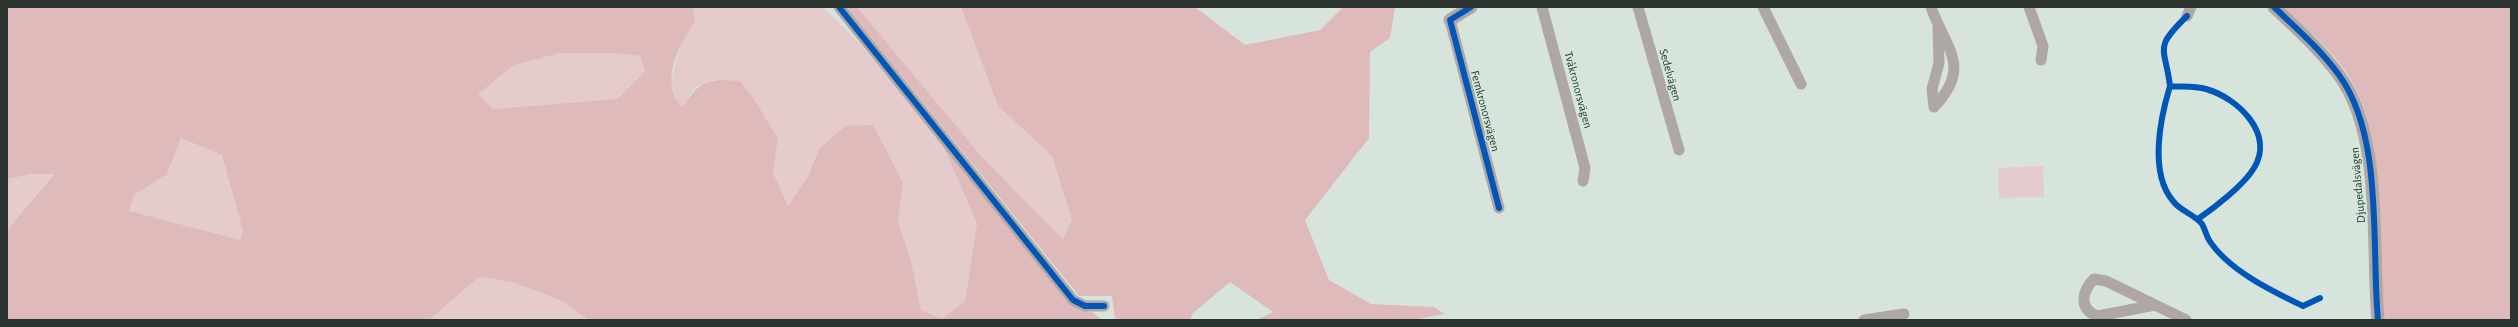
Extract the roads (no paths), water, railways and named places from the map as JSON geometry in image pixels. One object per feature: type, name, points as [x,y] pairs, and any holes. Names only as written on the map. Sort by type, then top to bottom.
[{"type":"street","points":[[839,7],[1034,248],[1073,300],[1085,306],[1104,306]]},
{"type":"street","points":[[1450,20],[1470,7]]},
{"type":"street","name":"Tvåkronorsvägen","points":[[1542,7],[1585,168],[1583,181]]},
{"type":"street","name":"Sedelvägen","points":[[1638,7],[1678,150]]},
{"type":"street","points":[[1763,7],[1801,84]]},
{"type":"street","points":[[1930,7],[1938,27],[1950,46],[1955,62],[1952,79],[1942,98],[1934,107],[1932,90],[1939,62],[1938,27]]},
{"type":"street","points":[[2029,7],[2043,46],[2041,60]]},
{"type":"street","name":"Djupedalsvägen","points":[[2274,7],[2313,44],[2339,76],[2360,120],[2369,159],[2378,320]]},
{"type":"street","name":"Femkronorsvägen","points":[[1450,20],[1499,208]]},
{"type":"street","points":[[1939,62],[1945,65],[1955,62]]},
{"type":"street","points":[[2155,305],[2098,316],[2090,314],[2085,306],[2083,296],[2087,286],[2094,279],[2106,281],[2186,320]]},
{"type":"street","points":[[1864,320],[1904,314]]}]
